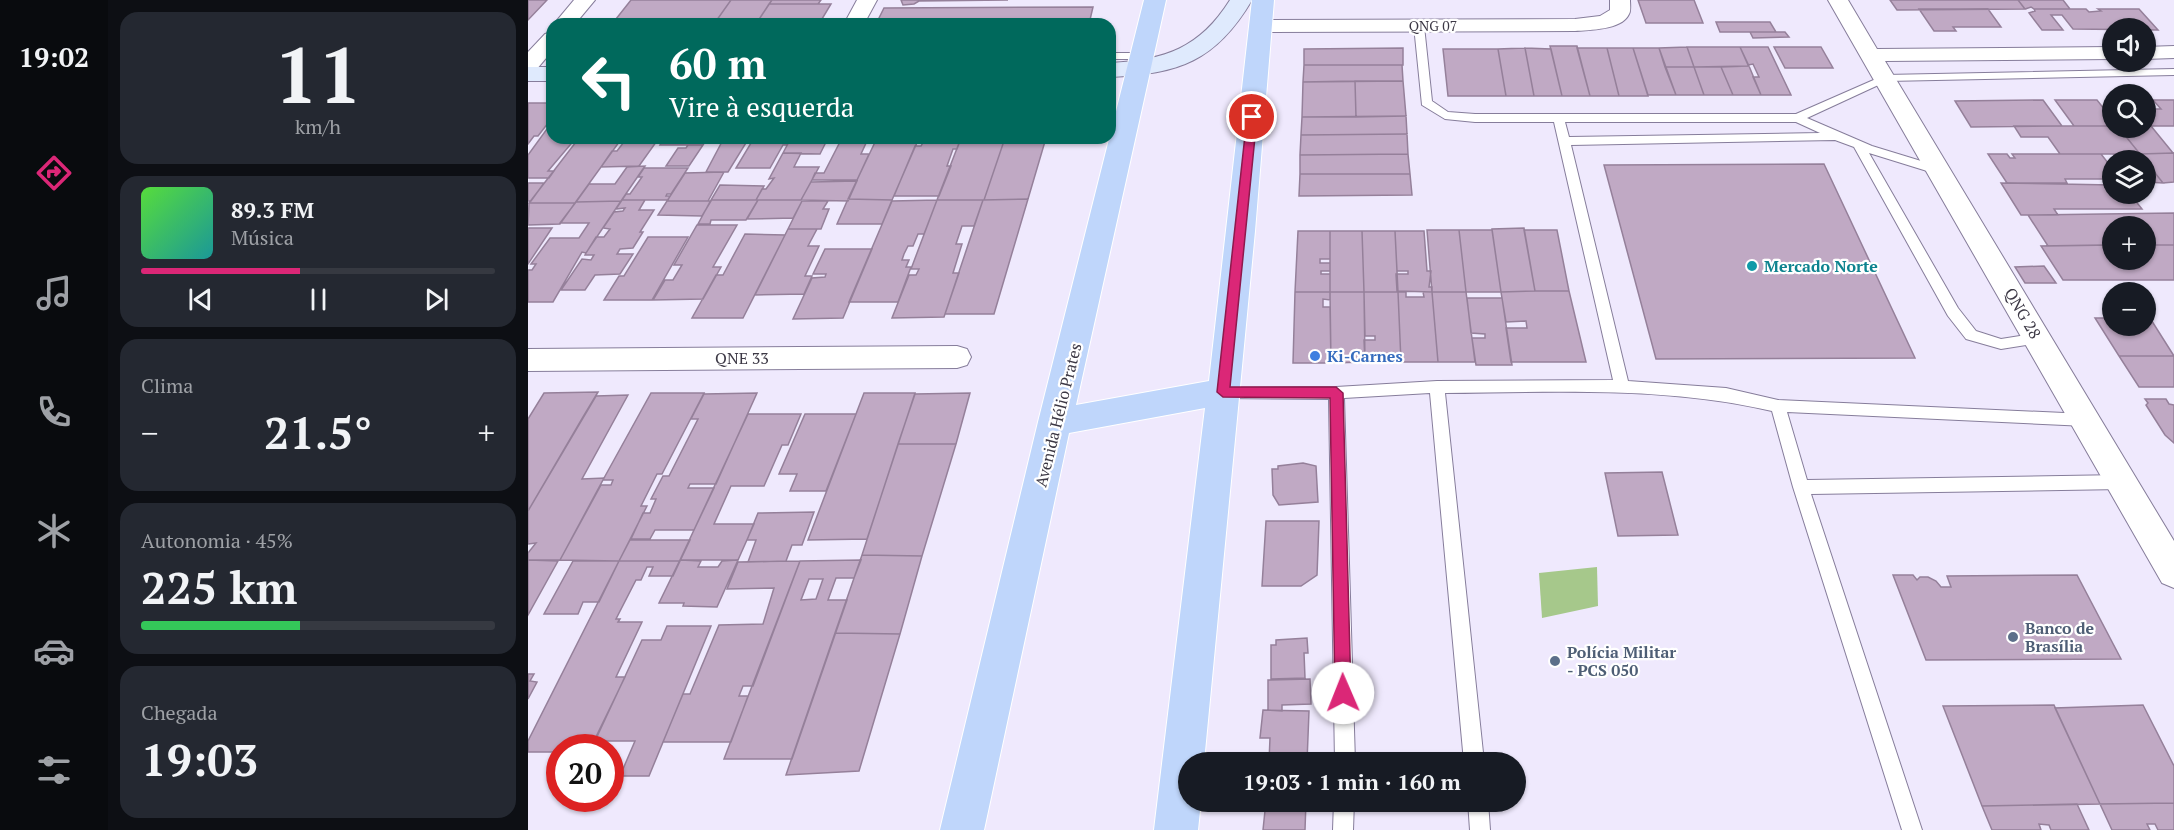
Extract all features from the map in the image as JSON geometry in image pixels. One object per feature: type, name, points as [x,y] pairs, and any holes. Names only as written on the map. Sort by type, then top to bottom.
[{"type":"main road","name":"Avenida Hélio Prates","points":[[962,830],[1055,422],[1155,0]]},
{"type":"main road","points":[[1116,69],[1184,56],[1214,39],[1230,22],[1241,0]]},
{"type":"main road","points":[[1176,830],[1262,13]]},
{"type":"main road","points":[[528,74],[546,74]]},
{"type":"main road","points":[[1055,422],[1223,392]]},
{"type":"street","points":[[569,18],[585,0]]},
{"type":"street","points":[[857,18],[867,0]]},
{"type":"street","name":"QNG 07","points":[[1262,13],[1419,26],[1575,25],[1605,22],[1620,13],[1620,0]]},
{"type":"street","name":"QNG 28","points":[[1838,0],[2174,572]]},
{"type":"street","points":[[528,65],[546,45]]},
{"type":"street","points":[[2156,53],[2174,52]]},
{"type":"street","points":[[1878,66],[2102,54]]},
{"type":"street","name":"QNE 33","points":[[528,360],[957,357]]},
{"type":"lane","points":[[1419,26],[1426,103],[1445,115],[1559,120],[1798,118],[1860,148],[1940,171]]},
{"type":"lane","points":[[1116,57],[1140,63]]},
{"type":"lane","points":[[1798,118],[1878,66],[2174,72]]},
{"type":"lane","points":[[1688,118],[1694,139]]},
{"type":"lane","points":[[1559,120],[1622,386]]},
{"type":"lane","points":[[1564,141],[1834,137]]},
{"type":"lane","points":[[1860,148],[1953,312],[1971,335],[2001,344],[2038,338]]},
{"type":"lane","points":[[1223,392],[1336,393],[1437,387],[1622,386],[1726,394],[1778,406],[2086,420]]},
{"type":"lane","points":[[1437,387],[1473,752]]},
{"type":"lane","points":[[1336,393],[1345,752]]},
{"type":"lane","points":[[1778,406],[1801,487],[1912,830]]},
{"type":"lane","points":[[1801,487],[2122,482]]},
{"type":"lane","points":[[1343,830],[1344,812]]},
{"type":"lane","points":[[1479,812],[1480,830]]},
{"type":"green space","points":[[1597,567],[1598,606],[1542,618],[1539,573]]},
{"type":"building","points":[[528,0],[547,0],[528,20]]},
{"type":"building","points":[[631,0],[731,0],[718,18],[617,18]]},
{"type":"building","points":[[731,0],[772,0],[760,18],[718,18]]},
{"type":"building","points":[[772,0],[821,0],[818,4],[769,4]]},
{"type":"building","points":[[901,0],[1008,0],[919,1],[903,5]]},
{"type":"building","points":[[1638,0],[1694,0],[1703,23],[1646,23]]},
{"type":"building","points":[[1890,0],[2018,0],[2025,9],[1897,10]]},
{"type":"building","points":[[2018,0],[2063,0],[2070,9],[2034,9],[2031,7],[2025,9]]},
{"type":"building","points":[[769,4],[831,4],[823,18],[760,18]]},
{"type":"building","points":[[1093,7],[1090,18],[879,18],[884,8]]},
{"type":"building","points":[[1919,9],[1988,9],[2001,27],[1953,27],[1956,31],[1934,31]]},
{"type":"building","points":[[2034,9],[2086,9],[2089,12],[2101,11],[2098,9],[2139,9],[2147,18],[2102,18],[2102,29],[2073,29],[2062,15],[2051,15],[2063,30],[2042,30],[2029,13],[2035,11]]},
{"type":"building","points":[[1716,22],[1770,22],[1776,32],[1720,32]]},
{"type":"building","points":[[1750,32],[1785,32],[1789,37],[1753,38]]},
{"type":"building","points":[[1550,46],[1577,46],[1590,96],[1562,96]]},
{"type":"building","points":[[1687,47],[1740,47],[1749,66],[1694,67]]},
{"type":"building","points":[[1687,47],[1694,67],[1665,67],[1659,48]]},
{"type":"building","points":[[1740,47],[1768,47],[1791,95],[1761,95],[1753,77],[1759,77],[1753,64],[1748,65]]},
{"type":"building","points":[[1774,47],[1821,47],[1833,68],[1785,68]]},
{"type":"building","points":[[1403,48],[1403,65],[1304,65],[1304,49]]},
{"type":"building","points":[[1525,48],[1551,49],[1562,96],[1534,96]]},
{"type":"building","points":[[1525,48],[1534,96],[1506,96],[1498,49]]},
{"type":"building","points":[[1577,48],[1607,48],[1619,96],[1590,96]]},
{"type":"building","points":[[1607,48],[1633,48],[1648,96],[1619,96]]},
{"type":"building","points":[[1633,48],[1659,48],[1676,95],[1648,95]]},
{"type":"building","points":[[1443,49],[1498,49],[1506,96],[1448,96]]},
{"type":"building","points":[[1304,65],[1402,65],[1403,81],[1303,82]]},
{"type":"building","points":[[1749,66],[1761,95],[1733,95],[1721,67]]},
{"type":"building","points":[[1665,67],[1694,67],[1704,95],[1676,95]]},
{"type":"building","points":[[1694,67],[1721,67],[1733,95],[1704,95]]},
{"type":"building","points":[[1355,81],[1356,117],[1302,117],[1303,82]]},
{"type":"building","points":[[1355,81],[1403,81],[1406,116],[1356,117]]},
{"type":"building","points":[[2043,100],[2062,126],[1971,127],[1955,101]]},
{"type":"building","points":[[2055,100],[2097,100],[2102,106],[2102,126],[2074,126]]},
{"type":"building","points":[[2156,100],[2174,100],[2174,126],[2156,126],[2156,109],[2161,109]]},
{"type":"building","points":[[528,103],[546,103],[546,126],[528,144]]},
{"type":"building","points":[[1406,116],[1407,134],[1301,135],[1302,117]]},
{"type":"building","points":[[2014,126],[2102,126],[2102,138],[2127,138],[2137,150],[2102,150],[2102,154],[2060,154],[2048,137],[2021,137]]},
{"type":"building","points":[[546,130],[546,144],[571,144],[548,171],[554,171],[549,178],[528,178],[528,155]]},
{"type":"building","points":[[2156,132],[2173,153],[2156,154],[2156,150],[2137,150],[2127,138],[2156,138]]},
{"type":"building","points":[[1407,134],[1408,154],[1300,155],[1301,135]]},
{"type":"building","points":[[574,144],[618,144],[575,203],[529,203]]},
{"type":"building","points":[[622,144],[655,144],[639,166],[601,167],[612,151],[617,151]]},
{"type":"building","points":[[661,144],[704,144],[703,145]]},
{"type":"building","points":[[721,144],[745,144],[728,172],[706,172]]},
{"type":"building","points":[[750,144],[788,144],[783,145],[770,168],[736,168]]},
{"type":"building","points":[[788,144],[825,144],[820,154],[783,153]]},
{"type":"building","points":[[839,144],[866,144],[861,154],[869,154],[857,180],[812,180],[815,173],[824,173]]},
{"type":"building","points":[[874,144],[916,144],[892,200],[848,199]]},
{"type":"building","points":[[922,144],[959,144],[957,149],[953,149],[947,166],[951,166],[939,196],[894,196],[915,146]]},
{"type":"building","points":[[959,144],[1003,144],[984,200],[937,200]]},
{"type":"building","points":[[1003,144],[1044,144],[1028,199],[984,200]]},
{"type":"building","points":[[688,145],[703,145],[689,166],[666,166],[678,148],[686,148]]},
{"type":"building","points":[[783,153],[801,153],[794,167],[819,167],[801,200],[756,200],[762,189],[766,189],[774,178],[769,179]]},
{"type":"building","points":[[2174,153],[2174,182],[2163,183],[2156,174],[2156,154]]},
{"type":"building","points":[[1408,154],[1410,174],[1300,174],[1300,155]]},
{"type":"building","points":[[1988,154],[2007,154],[2010,158],[2015,158],[2012,154],[2102,155],[2102,179],[2065,179],[2067,183],[2007,183]]},
{"type":"building","name":"Mercado Norte","points":[[1824,164],[1915,358],[1656,359],[1604,165]]},
{"type":"building","points":[[645,166],[621,201],[576,202],[589,184],[615,184],[627,167]]},
{"type":"building","points":[[644,168],[688,168],[671,194],[667,194],[666,196],[670,196],[668,200],[622,200],[626,194],[630,194],[642,177],[638,177]]},
{"type":"building","points":[[724,172],[708,201],[667,201],[685,173]]},
{"type":"building","points":[[1300,174],[1410,174],[1412,195],[1299,196]]},
{"type":"building","points":[[2156,174],[2163,183],[2156,183]]},
{"type":"building","points":[[857,181],[848,201],[801,200],[811,182]]},
{"type":"building","points":[[528,183],[544,183],[531,201],[528,201]]},
{"type":"building","points":[[2001,183],[2102,185],[2102,204],[2138,204],[2142,209],[2054,209],[2058,215],[2021,215]]},
{"type":"building","points":[[720,185],[764,186],[756,200],[711,200]]},
{"type":"building","points":[[848,199],[892,200],[882,224],[837,224]]},
{"type":"building","points":[[1028,199],[994,314],[945,314],[983,200]]},
{"type":"building","points":[[622,200],[645,200],[639,210],[654,210],[633,248],[620,249],[617,254],[633,254],[620,274],[595,275],[585,290],[561,290],[582,259],[591,260],[594,255],[585,255],[586,253],[596,237],[604,237],[610,229],[603,228],[614,212],[623,211],[625,208],[616,209]]},
{"type":"building","points":[[711,200],[758,200],[746,220],[711,220],[710,224],[698,224]]},
{"type":"building","points":[[758,200],[802,201],[793,218],[747,219]]},
{"type":"building","points":[[937,200],[983,200],[974,226],[962,226],[956,244],[962,244],[953,273],[959,273],[944,317],[892,318],[909,275],[916,275],[919,269],[911,269]]},
{"type":"building","points":[[937,200],[924,234],[918,234],[913,246],[908,246],[904,254],[902,260],[909,260],[906,267],[911,267],[898,302],[849,302],[892,201]]},
{"type":"building","points":[[621,201],[586,253],[582,252],[553,302],[528,302],[528,270],[532,270],[536,264],[531,264],[550,238],[579,238],[589,223],[560,223],[576,202]]},
{"type":"building","points":[[667,201],[711,201],[702,216],[658,215]]},
{"type":"building","points":[[802,201],[828,201],[823,209],[829,209],[821,229],[788,229]]},
{"type":"building","points":[[529,203],[575,203],[560,224],[528,225]]},
{"type":"building","points":[[2174,213],[2174,245],[2156,245],[2156,216],[2102,216],[2102,245],[2048,246],[2028,215]]},
{"type":"building","points":[[697,225],[737,225],[713,267],[721,267],[703,299],[653,300],[665,280],[673,280],[682,265],[674,265]]},
{"type":"building","points":[[528,228],[552,228],[528,264]]},
{"type":"building","points":[[1524,228],[1535,291],[1501,292],[1492,229]]},
{"type":"building","points":[[788,229],[817,229],[808,246],[819,246],[805,276],[812,276],[804,294],[755,295]]},
{"type":"building","points":[[1427,230],[1459,230],[1466,292],[1432,292]]},
{"type":"building","points":[[1459,230],[1492,230],[1501,292],[1466,292]]},
{"type":"building","points":[[1524,230],[1557,230],[1569,291],[1535,291]]},
{"type":"building","points":[[1298,231],[1330,231],[1330,259],[1320,259],[1320,263],[1330,263],[1330,271],[1321,271],[1321,274],[1330,274],[1330,292],[1295,292]]},
{"type":"building","points":[[1330,231],[1362,231],[1364,292],[1330,292]]},
{"type":"building","points":[[1362,231],[1395,231],[1398,292],[1364,292]]},
{"type":"building","points":[[1395,231],[1424,231],[1427,271],[1431,271],[1429,287],[1432,287],[1432,292],[1397,291],[1396,274],[1408,274],[1408,271],[1397,271]]},
{"type":"building","points":[[745,234],[785,235],[743,318],[692,318],[716,275],[723,275]]},
{"type":"building","points":[[648,237],[688,237],[652,300],[604,300],[619,276],[624,276]]},
{"type":"building","points":[[2102,245],[2102,270],[2156,270],[2156,245],[2174,245],[2174,280],[2063,280],[2041,246]]},
{"type":"building","points":[[825,249],[872,249],[843,318],[793,319],[812,278],[825,277],[826,274],[813,274]]},
{"type":"building","points":[[2044,266],[2056,283],[2025,283],[2015,267]]},
{"type":"building","points":[[1569,291],[1586,362],[1511,362],[1506,328],[1527,328],[1526,321],[1506,322],[1501,292]]},
{"type":"building","points":[[1295,292],[1330,292],[1330,300],[1323,299],[1323,307],[1330,307],[1331,363],[1293,363]]},
{"type":"building","points":[[1330,292],[1364,292],[1365,362],[1331,363]]},
{"type":"building","points":[[1364,292],[1398,292],[1401,362],[1365,362],[1364,340],[1375,340],[1375,336],[1365,336]]},
{"type":"building","points":[[1398,292],[1406,292],[1406,297],[1424,297],[1423,292],[1432,292],[1438,362],[1401,362]]},
{"type":"building","points":[[1432,292],[1466,292],[1475,362],[1438,362]]},
{"type":"building","points":[[1467,298],[1502,298],[1512,365],[1476,365],[1472,338],[1485,338],[1485,334],[1471,333]]},
{"type":"building","points":[[2095,318],[2102,318],[2102,329]]},
{"type":"building","points":[[2156,328],[2174,356],[2119,356],[2106,336],[2156,336]]},
{"type":"building","points":[[2119,356],[2174,356],[2174,387],[2139,387]]},
{"type":"building","points":[[598,392],[528,511],[528,419],[544,393]]},
{"type":"building","points":[[651,393],[704,393],[662,474],[657,474],[641,506],[647,506],[619,561],[560,560],[601,485],[611,485],[613,480],[603,480]]},
{"type":"building","points":[[757,393],[716,484],[690,484],[688,488],[714,488],[694,530],[655,530],[650,539],[631,539],[643,513],[650,513],[656,499],[651,499],[663,476],[669,476],[698,419],[691,419],[704,394]]},
{"type":"building","points":[[864,393],[915,393],[867,539],[808,540]]},
{"type":"building","points":[[970,393],[956,444],[898,444],[915,394]]},
{"type":"building","points":[[628,395],[582,479],[604,478],[560,560],[528,560],[528,553],[536,543],[528,544],[528,511],[596,396]]},
{"type":"building","points":[[2145,399],[2166,399],[2169,404],[2174,405],[2174,443],[2165,435],[2146,405],[2148,403]]},
{"type":"building","points":[[748,414],[801,414],[788,445],[782,445],[764,486],[731,486],[714,524],[754,524],[738,560],[680,560]]},
{"type":"building","points":[[805,414],[856,414],[826,491],[790,491],[797,474],[779,474]]},
{"type":"building","points":[[898,444],[956,444],[922,556],[862,555]]},
{"type":"building","points":[[1303,463],[1316,466],[1318,502],[1279,505],[1273,495],[1272,469],[1278,469],[1278,466]]},
{"type":"building","points":[[1662,472],[1678,535],[1618,536],[1605,473]]},
{"type":"building","points":[[814,512],[802,545],[792,545],[786,561],[748,562],[756,540],[747,540],[758,513]]},
{"type":"building","points":[[1266,521],[1319,521],[1317,575],[1301,586],[1262,586]]},
{"type":"building","points":[[630,540],[690,540],[680,561],[619,561]]},
{"type":"building","points":[[862,555],[922,556],[900,634],[835,633]]},
{"type":"building","points":[[528,560],[558,561],[528,615]]},
{"type":"building","points":[[680,560],[701,561],[698,567],[718,567],[722,561],[738,560],[717,607],[659,603]]},
{"type":"building","points":[[861,560],[854,578],[836,578],[828,600],[847,600],[792,759],[724,759],[800,561]],"holes":[[[809,579],[823,579],[816,599],[801,600]]]},
{"type":"building","points":[[573,561],[619,561],[599,602],[583,602],[578,614],[544,614]]},
{"type":"building","points":[[619,561],[680,561],[673,576],[649,576],[653,567],[647,567],[641,580],[636,580],[616,619],[620,619],[618,622],[642,622],[616,677],[625,677],[597,734],[546,734],[546,752],[528,752],[528,741]]},
{"type":"building","points":[[800,561],[753,686],[743,686],[739,696],[748,696],[731,742],[663,742],[683,694],[690,694],[719,625],[763,624],[774,588],[727,589],[738,562]]},
{"type":"building","name":"Banco de Brasília","points":[[1893,575],[1913,575],[1917,580],[1920,577],[1928,577],[1941,587],[1951,587],[1947,576],[2077,575],[2121,659],[1926,660]]},
{"type":"building","points":[[667,626],[711,626],[649,776],[624,776],[624,767],[635,741],[624,741],[624,734],[598,734],[642,640],[661,640]]},
{"type":"building","points":[[835,633],[900,634],[859,771],[786,775]]},
{"type":"building","points":[[1307,638],[1308,653],[1304,653],[1305,678],[1271,679],[1271,645],[1276,645],[1276,640]]},
{"type":"building","points":[[528,674],[534,674],[530,681],[537,682],[528,699]]},
{"type":"building","points":[[1310,679],[1311,704],[1282,705],[1282,711],[1268,710],[1268,680]]},
{"type":"building","points":[[2054,705],[2100,804],[1982,806],[1943,706]]},
{"type":"building","points":[[2143,705],[2174,766],[2174,803],[2100,804],[2055,708]]},
{"type":"building","points":[[1263,710],[1309,711],[1307,752],[1269,752],[1270,738],[1260,738]]},
{"type":"building","points":[[2174,803],[2174,830],[2158,830],[2155,824],[2147,824],[2150,830],[2112,830],[2100,804]]},
{"type":"building","points":[[2077,804],[2089,830],[2051,830],[2049,825],[2039,824],[2041,830],[1992,830],[1982,806]]},
{"type":"building","points":[[1265,812],[1306,812],[1305,830],[1263,830]]},
{"type":"place","name":"Mercado Norte","points":[[1752,266]]},
{"type":"place","name":"Ki-Carnes","points":[[1315,356]]},
{"type":"place","name":"Banco de Brasília","points":[[2013,637]]},
{"type":"place","name":"Polícia Militar - PCS 050","points":[[1555,661]]},
{"type":"route","points":[[1252,117],[1223,392],[1336,393],[1343,693]]}]
